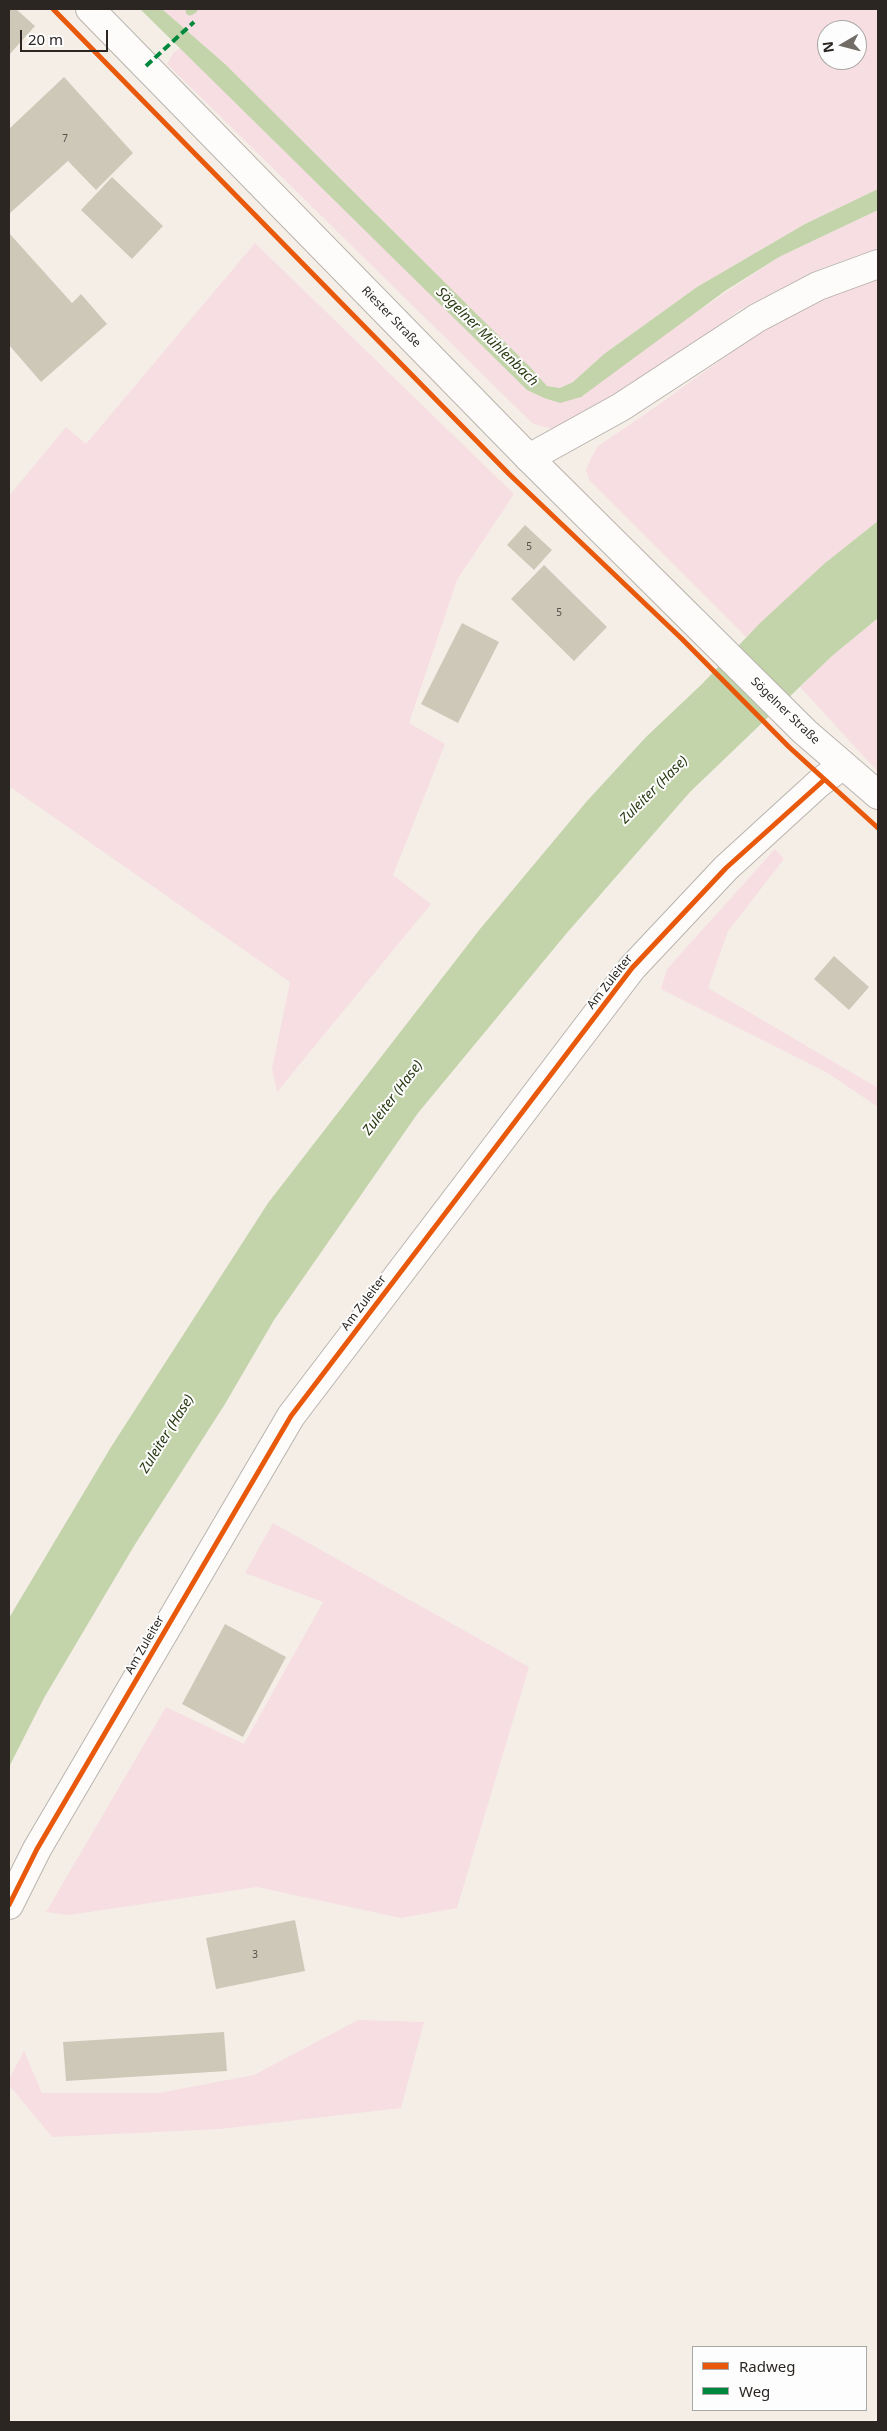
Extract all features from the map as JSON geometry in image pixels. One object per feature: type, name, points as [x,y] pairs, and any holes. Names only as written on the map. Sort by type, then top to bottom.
[{"type":"street","name":"Riester Straße","points":[[90,9],[529,458],[696,622]]},
{"type":"street","points":[[529,458],[622,407],[757,318],[818,286],[878,264]]},
{"type":"street","name":"Sögelner Straße","points":[[696,622],[805,732],[878,795]]},
{"type":"street","name":"Am Zuleiter","points":[[9,1905],[37,1849],[291,1416],[632,968],[726,868],[819,783],[843,765]]},
{"type":"shaded area","points":[[162,9],[878,9],[878,189],[805,224],[697,287],[604,354],[573,382],[560,388],[547,386],[225,64]]},
{"type":"shaded area","points":[[180,48],[527,390],[559,403],[779,257],[878,210],[878,248],[820,269],[739,310],[695,345],[591,416],[553,429],[533,424],[167,64],[174,52]]},
{"type":"shaded area","points":[[255,243],[514,494],[457,580],[409,723],[445,744],[393,875],[431,904],[277,1092],[272,1069],[290,982],[9,786],[9,496],[66,427],[86,444]]},
{"type":"shaded area","points":[[878,278],[878,521],[825,563],[746,637],[590,481],[586,470],[598,446],[757,334],[823,297]]},
{"type":"shaded area","points":[[878,618],[878,772],[800,687],[832,656]]},
{"type":"shaded area","points":[[775,849],[784,859],[728,931],[708,988],[878,1088],[878,1107],[826,1072],[661,989],[667,969]]},
{"type":"shaded area","points":[[273,1523],[529,1667],[457,1908],[401,1918],[257,1887],[69,1915],[46,1912],[166,1707],[244,1744],[323,1602],[245,1573]]},
{"type":"shaded area","points":[[358,2020],[424,2022],[401,2108],[220,2129],[52,2137],[9,2085],[9,2079],[24,2051],[42,2093],[159,2093],[254,2075]]},
{"type":"water","name":"Sögelner Mühlenbach","points":[[140,9],[162,9],[225,64],[547,386],[560,388],[573,382],[604,354],[697,287],[805,224],[878,189],[878,210],[779,257],[725,291],[581,397],[560,403],[527,390]]},
{"type":"water","name":"Zuleiter (Hase)","points":[[878,521],[878,618],[832,656],[690,792],[566,934],[418,1113],[274,1320],[225,1404],[134,1546],[44,1698],[9,1767],[9,1618],[111,1447],[268,1203],[480,929],[587,801],[646,737],[702,684],[760,623],[825,563]]},
{"type":"building","points":[[9,9],[16,9],[35,26],[9,55]]},
{"type":"building","points":[[64,77],[133,153],[96,190],[68,161],[9,214],[9,129]]},
{"type":"building","points":[[112,177],[163,226],[132,259],[81,210]]},
{"type":"building","points":[[9,233],[72,303],[81,294],[107,324],[41,382],[9,345]]},
{"type":"building","points":[[525,525],[552,550],[534,570],[507,545]]},
{"type":"building","points":[[544,565],[607,627],[574,661],[511,599]]},
{"type":"building","points":[[462,623],[499,642],[458,723],[421,704]]},
{"type":"building","points":[[834,956],[869,987],[849,1010],[814,979]]},
{"type":"building","points":[[225,1624],[286,1657],[243,1737],[182,1704]]},
{"type":"building","points":[[295,1920],[305,1971],[216,1989],[206,1938]]},
{"type":"building","points":[[224,2032],[227,2071],[66,2081],[63,2042]]},
{"type":"marked path","points":[[146,66],[194,22]]},
{"type":"cycle path","points":[[53,9],[509,474],[682,639],[789,747],[878,828]]},
{"type":"cycle path","points":[[9,1905],[37,1849],[291,1416],[632,968],[726,868],[824,780]]}]
